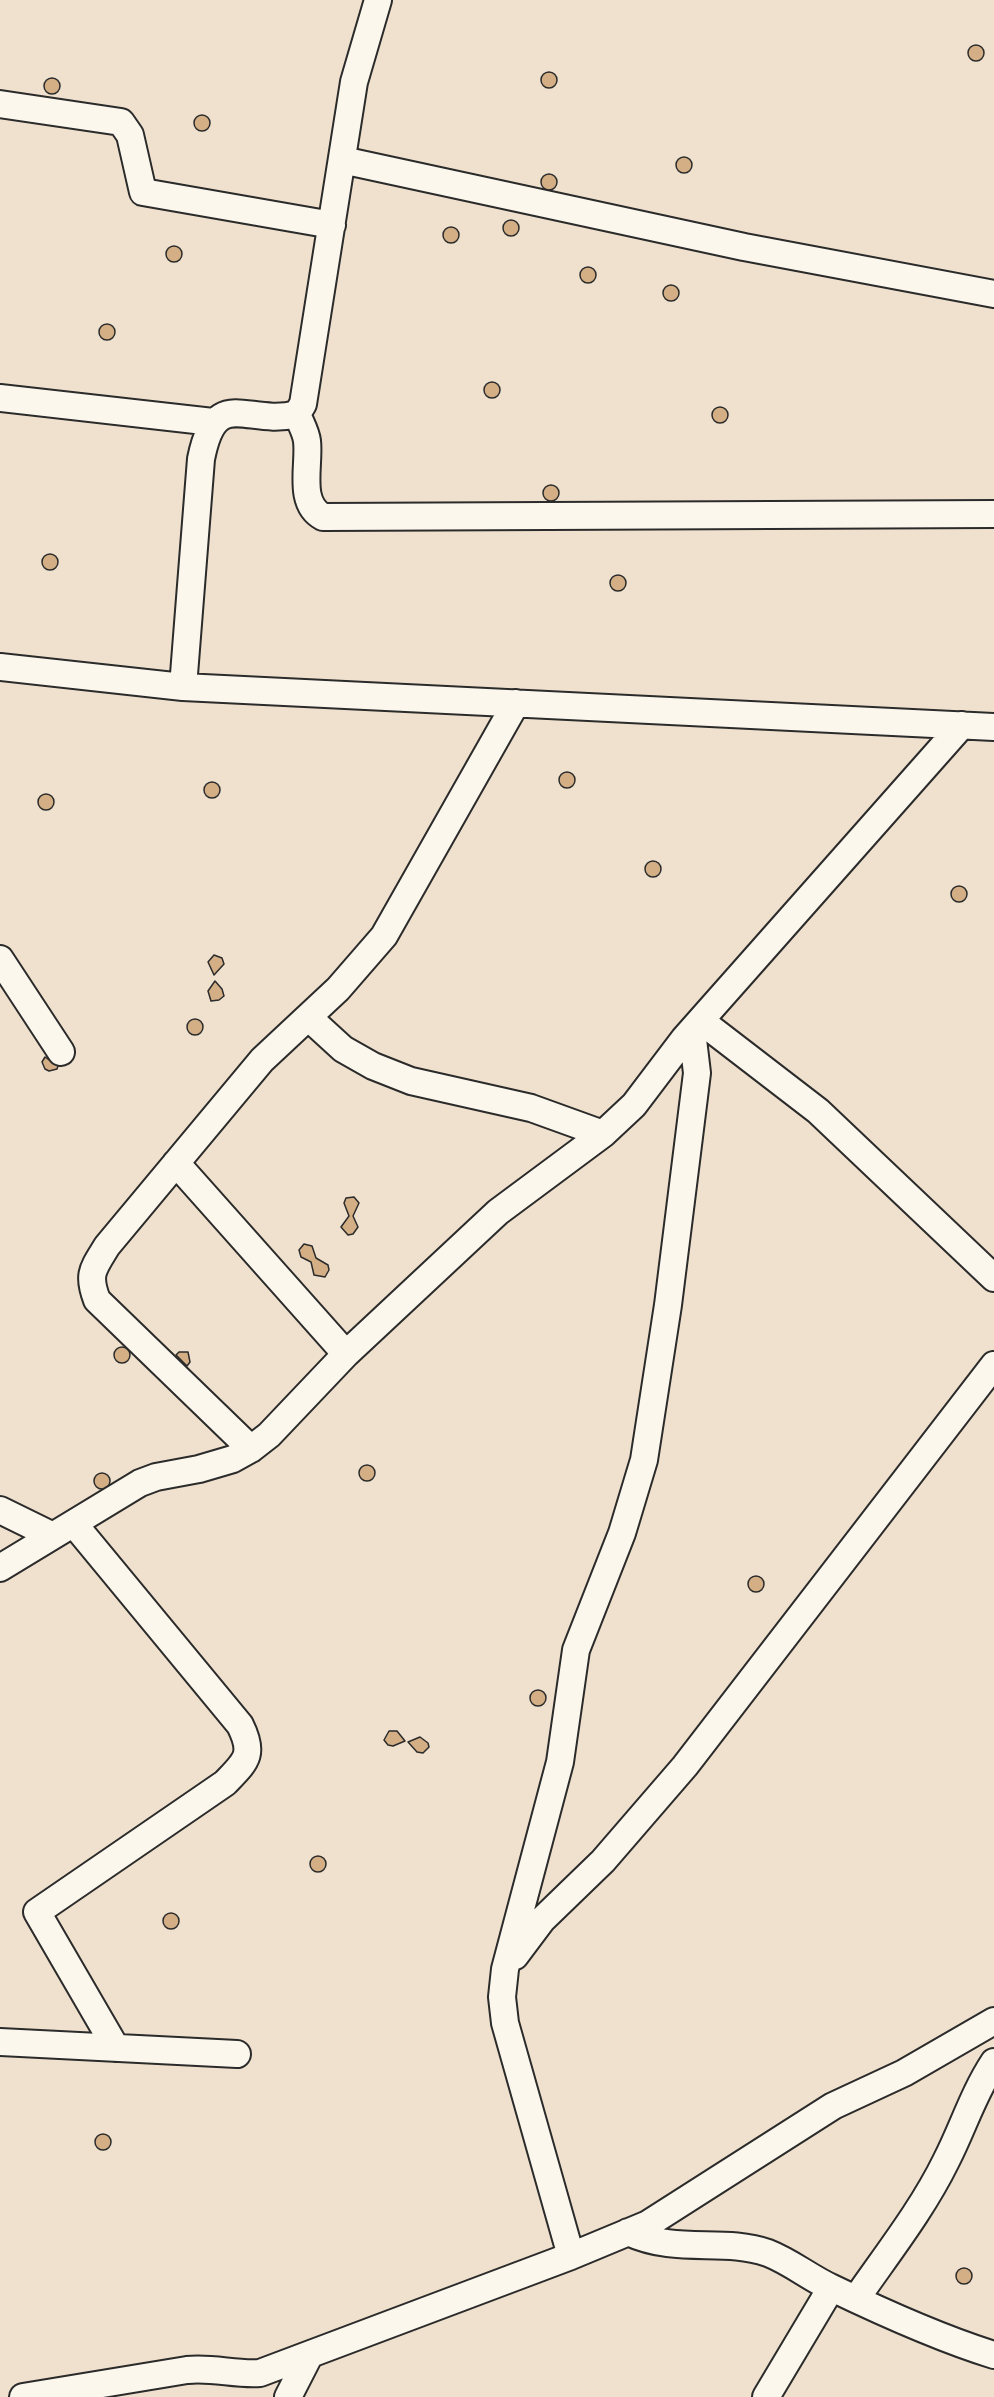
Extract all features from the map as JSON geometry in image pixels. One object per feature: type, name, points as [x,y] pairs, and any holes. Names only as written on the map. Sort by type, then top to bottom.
[{"type":"street","points":[[378,0],[354,82],[306,390],[297,414],[307,439],[307,493],[316,513],[323,517],[994,513]]},
{"type":"street","points":[[0,104],[121,122],[130,135],[143,192],[332,225]]},
{"type":"street","points":[[342,160],[732,244],[994,294]]},
{"type":"street","points":[[0,398],[213,422]]},
{"type":"street","points":[[183,687],[201,459],[208,429],[213,422],[229,413],[284,417],[297,414]]},
{"type":"street","points":[[0,667],[183,687],[994,727]]},
{"type":"street","points":[[251,1449],[97,1300],[90,1282],[93,1269],[107,1246],[262,1060],[338,989],[384,936],[516,703]]},
{"type":"street","points":[[0,1568],[140,1483],[232,1459],[251,1449],[269,1435],[346,1354],[498,1212],[603,1134],[634,1105],[696,1026],[962,725]]},
{"type":"street","points":[[0,959],[62,1052]]},
{"type":"street","points":[[309,1017],[343,1049],[373,1066],[411,1081],[531,1108],[603,1134]]},
{"type":"street","points":[[696,1026],[818,1111],[994,1278]]},
{"type":"street","points":[[571,2256],[505,2023],[502,1997],[505,1969],[560,1762],[576,1650],[622,1533],[644,1460],[668,1305],[697,1073],[696,1026]]},
{"type":"street","points":[[176,1163],[346,1354]]},
{"type":"street","points":[[505,1969],[542,1920],[603,1860],[685,1767],[994,1365]]},
{"type":"street","points":[[0,1510],[62,1530],[240,1725],[249,1750],[245,1763],[225,1783],[37,1912],[116,2048]]},
{"type":"street","points":[[23,2397],[206,2368],[246,2374],[260,2373],[571,2256],[648,2224],[834,2106],[904,2073],[994,2021]]},
{"type":"street","points":[[0,2042],[237,2054]]},
{"type":"street","points":[[856,2299],[928,2192],[946,2160],[977,2088],[994,2062]]},
{"type":"street","points":[[628,2232],[650,2242],[672,2246],[747,2248],[766,2253],[831,2288],[994,2355]]},
{"type":"street","points":[[766,2397],[831,2288]]},
{"type":"street","points":[[288,2397],[309,2356]]},
{"type":"building","points":[[976,45],[982,47],[984,53],[982,59],[976,61],[970,59],[968,53],[970,47]]},
{"type":"building","points":[[549,72],[555,74],[557,80],[555,86],[549,88],[543,86],[541,80],[543,74]]},
{"type":"building","points":[[52,78],[58,80],[60,86],[58,92],[52,94],[46,92],[44,86],[46,80]]},
{"type":"building","points":[[202,115],[208,117],[210,123],[208,129],[202,131],[196,129],[194,123],[196,117]]},
{"type":"building","points":[[684,157],[690,159],[692,165],[690,171],[684,173],[678,171],[676,165],[678,159]]},
{"type":"building","points":[[549,174],[555,176],[557,182],[555,188],[549,190],[543,188],[541,182],[543,176]]},
{"type":"building","points":[[508,220],[514,220],[519,228],[517,234],[508,236],[503,231],[503,225]]},
{"type":"building","points":[[451,227],[457,229],[459,235],[457,241],[451,243],[445,241],[443,235],[445,229]]},
{"type":"building","points":[[174,246],[180,248],[182,254],[180,260],[174,262],[168,260],[166,254],[168,248]]},
{"type":"building","points":[[588,267],[594,269],[596,275],[594,281],[588,283],[582,281],[580,275],[582,269]]},
{"type":"building","points":[[671,285],[677,287],[679,293],[677,299],[671,301],[665,299],[663,293],[665,287]]},
{"type":"building","points":[[107,324],[113,326],[115,332],[113,338],[107,340],[101,338],[99,332],[101,326]]},
{"type":"building","points":[[492,382],[498,384],[500,390],[498,396],[492,398],[486,396],[484,390],[486,384]]},
{"type":"building","points":[[720,407],[726,409],[728,415],[726,421],[720,423],[714,421],[712,415],[714,409]]},
{"type":"building","points":[[551,485],[557,487],[559,493],[557,499],[551,501],[545,499],[543,493],[545,487]]},
{"type":"building","points":[[50,554],[56,556],[58,562],[56,568],[50,570],[44,568],[42,562],[44,556]]},
{"type":"building","points":[[618,575],[624,577],[626,583],[624,589],[618,591],[612,589],[610,583],[612,577]]},
{"type":"building","points":[[567,772],[573,774],[575,780],[573,786],[567,788],[561,786],[559,780],[561,774]]},
{"type":"building","points":[[212,782],[218,784],[220,790],[218,796],[212,798],[206,796],[204,790],[206,784]]},
{"type":"building","points":[[46,794],[52,796],[54,802],[52,808],[46,810],[40,808],[38,802],[40,796]]},
{"type":"building","points":[[653,861],[659,863],[661,869],[659,875],[653,877],[647,875],[645,869],[647,863]]},
{"type":"building","points":[[959,886],[965,888],[967,894],[965,900],[959,902],[953,900],[951,894],[953,888]]},
{"type":"building","points":[[214,955],[222,958],[224,964],[214,975],[208,962]]},
{"type":"building","points":[[215,981],[222,989],[224,996],[219,1000],[211,1001],[208,991]]},
{"type":"building","points":[[195,1019],[201,1021],[203,1027],[201,1033],[195,1035],[189,1033],[187,1027],[189,1021]]},
{"type":"building","points":[[45,1057],[58,1066],[57,1069],[49,1071],[45,1069],[42,1062]]},
{"type":"building","points":[[354,1197],[359,1203],[353,1216],[358,1227],[353,1234],[348,1235],[341,1227],[349,1216],[344,1203],[346,1198]]},
{"type":"building","points":[[304,1244],[312,1246],[316,1258],[328,1265],[329,1270],[325,1277],[314,1275],[311,1262],[301,1257],[299,1250]]},
{"type":"building","points":[[122,1347],[128,1349],[130,1355],[128,1361],[122,1363],[116,1361],[114,1355],[116,1349]]},
{"type":"building","points":[[179,1352],[188,1352],[190,1362],[187,1366],[176,1355]]},
{"type":"building","points":[[367,1465],[373,1467],[375,1473],[373,1479],[367,1481],[361,1479],[359,1473],[361,1467]]},
{"type":"building","points":[[102,1473],[108,1475],[110,1481],[108,1487],[102,1489],[96,1487],[94,1481],[96,1475]]},
{"type":"building","points":[[756,1576],[762,1578],[764,1584],[762,1590],[756,1592],[750,1590],[748,1584],[750,1578]]},
{"type":"building","points":[[538,1690],[544,1692],[546,1698],[544,1704],[538,1706],[532,1704],[530,1698],[532,1692]]},
{"type":"building","points":[[389,1731],[397,1731],[405,1741],[393,1746],[388,1745],[384,1740]]},
{"type":"building","points":[[420,1737],[428,1743],[429,1747],[423,1753],[417,1752],[408,1742]]},
{"type":"building","points":[[318,1856],[324,1858],[326,1864],[324,1870],[318,1872],[312,1870],[310,1864],[312,1858]]},
{"type":"building","points":[[171,1913],[177,1915],[179,1921],[177,1927],[171,1929],[165,1927],[163,1921],[165,1915]]},
{"type":"building","points":[[100,2134],[106,2134],[111,2142],[109,2148],[100,2150],[95,2145],[95,2139]]},
{"type":"building","points":[[964,2268],[970,2270],[972,2276],[970,2282],[964,2284],[958,2282],[956,2276],[958,2270]]}]
